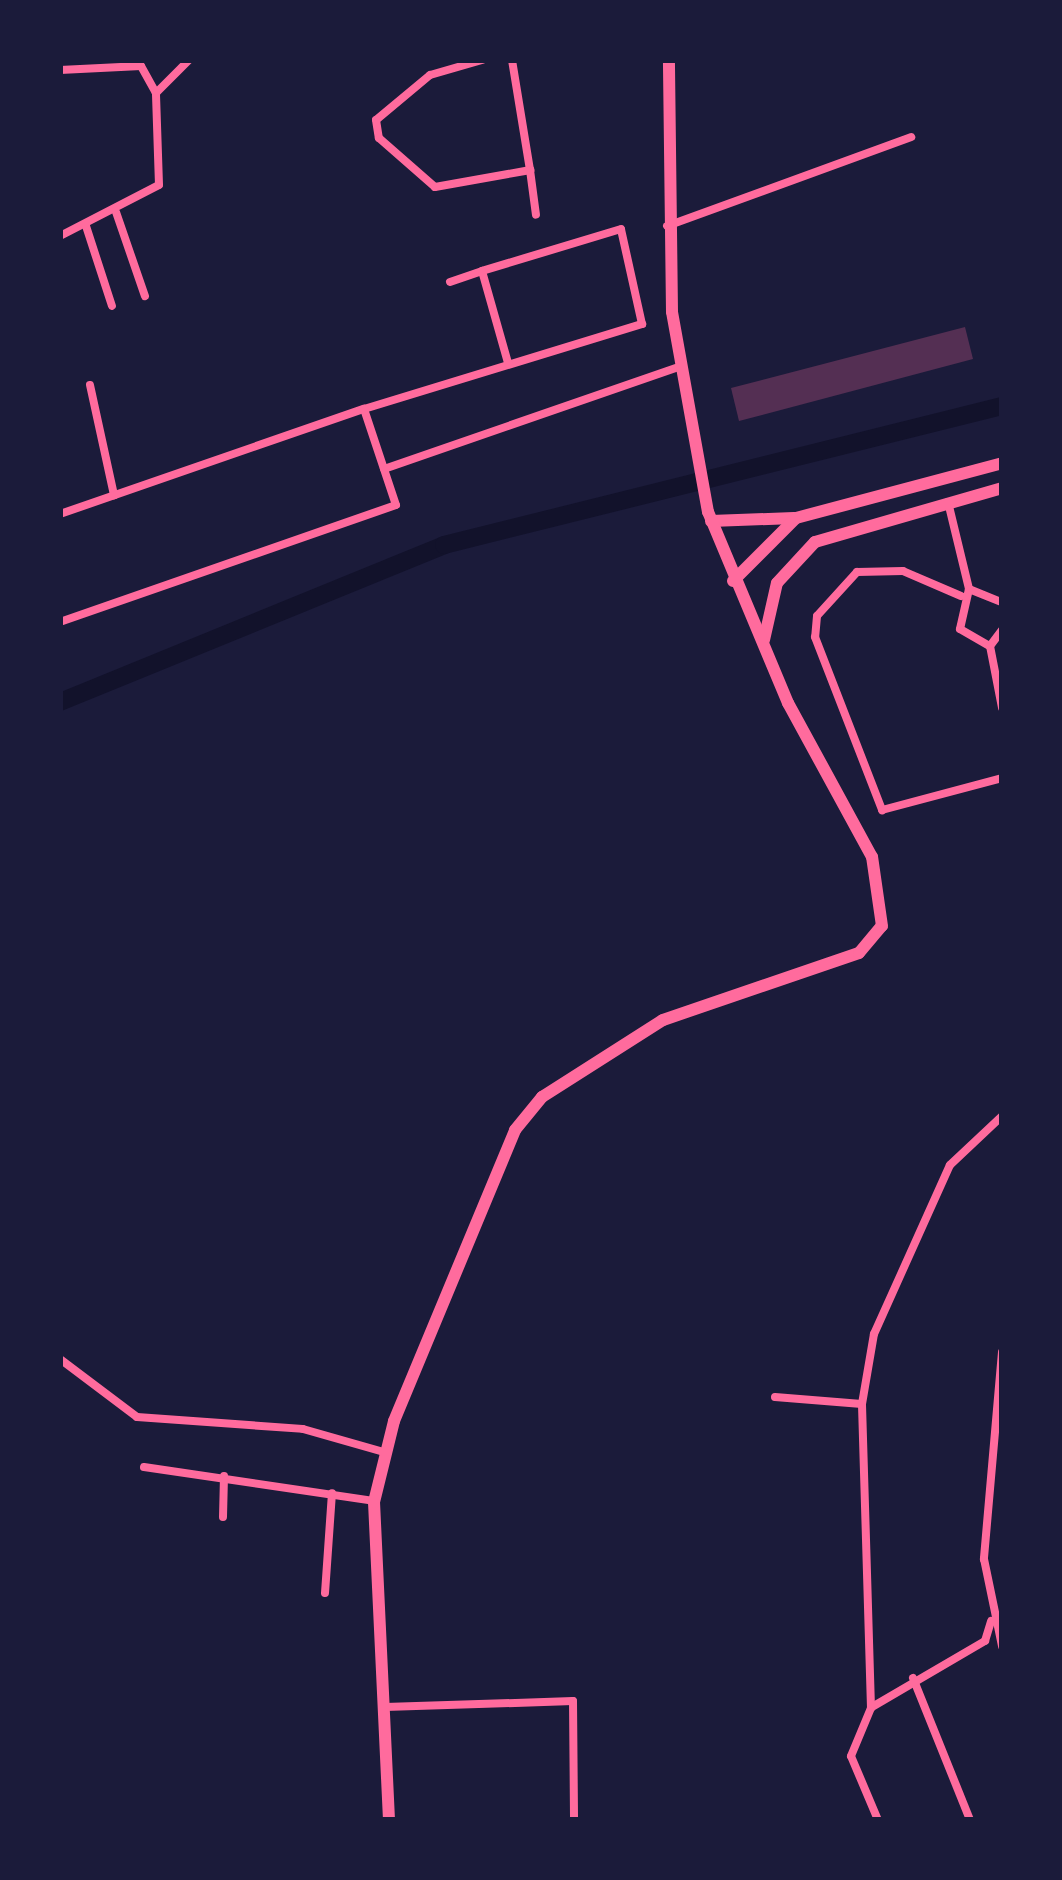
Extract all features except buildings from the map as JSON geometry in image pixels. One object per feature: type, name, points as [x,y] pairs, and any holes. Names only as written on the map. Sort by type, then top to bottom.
[{"type":"main road","points":[[389,1820],[374,1502],[384,1452],[476,1216],[542,1097],[680,1010],[859,953],[882,926],[872,857],[734,581],[695,456],[679,367],[666,226],[668,60]]},
{"type":"main road","points":[[710,516],[796,518],[1002,463]]},
{"type":"main road","points":[[764,644],[777,583],[815,542],[1002,488]]},
{"type":"main road","points":[[734,581],[796,518]]},
{"type":"street","points":[[60,70],[114,60],[140,67],[156,93],[159,185],[116,212],[60,236]]},
{"type":"street","points":[[156,93],[189,60]]},
{"type":"street","points":[[482,60],[430,75],[376,120],[379,138],[435,188],[530,170]]},
{"type":"street","points":[[512,60],[536,215]]},
{"type":"street","points":[[666,226],[911,137]]},
{"type":"street","points":[[116,212],[145,296]]},
{"type":"street","points":[[86,226],[112,305]]},
{"type":"street","points":[[60,514],[364,409],[642,324],[621,229],[450,282]]},
{"type":"street","points":[[482,271],[508,363]]},
{"type":"street","points":[[384,469],[679,367]]},
{"type":"street","points":[[90,385],[114,495]]},
{"type":"street","points":[[60,622],[396,505],[364,409]]},
{"type":"street","points":[[947,501],[965,593],[960,629],[990,646]]},
{"type":"street","points":[[1002,603],[903,571],[857,572],[824,604],[815,637],[882,810],[1002,778]]},
{"type":"street","points":[[1002,630],[990,646],[1002,708]]},
{"type":"street","points":[[878,1820],[851,1756],[871,1708],[862,1404],[874,1334],[950,1165],[1002,1116]]},
{"type":"street","points":[[1002,1352],[984,1559],[991,1621],[1002,1646]]},
{"type":"street","points":[[60,1359],[137,1418],[304,1429],[384,1452]]},
{"type":"street","points":[[776,1397],[862,1404]]},
{"type":"street","points":[[144,1467],[374,1502]]},
{"type":"street","points":[[223,1517],[224,1476]]},
{"type":"street","points":[[325,1593],[332,1493]]},
{"type":"street","points":[[871,1708],[913,1678],[985,1641],[991,1621]]},
{"type":"street","points":[[913,1678],[970,1820]]},
{"type":"street","points":[[383,1707],[573,1701],[574,1820]]},
{"type":"waterway","points":[[60,702],[444,545],[1002,406]]}]
